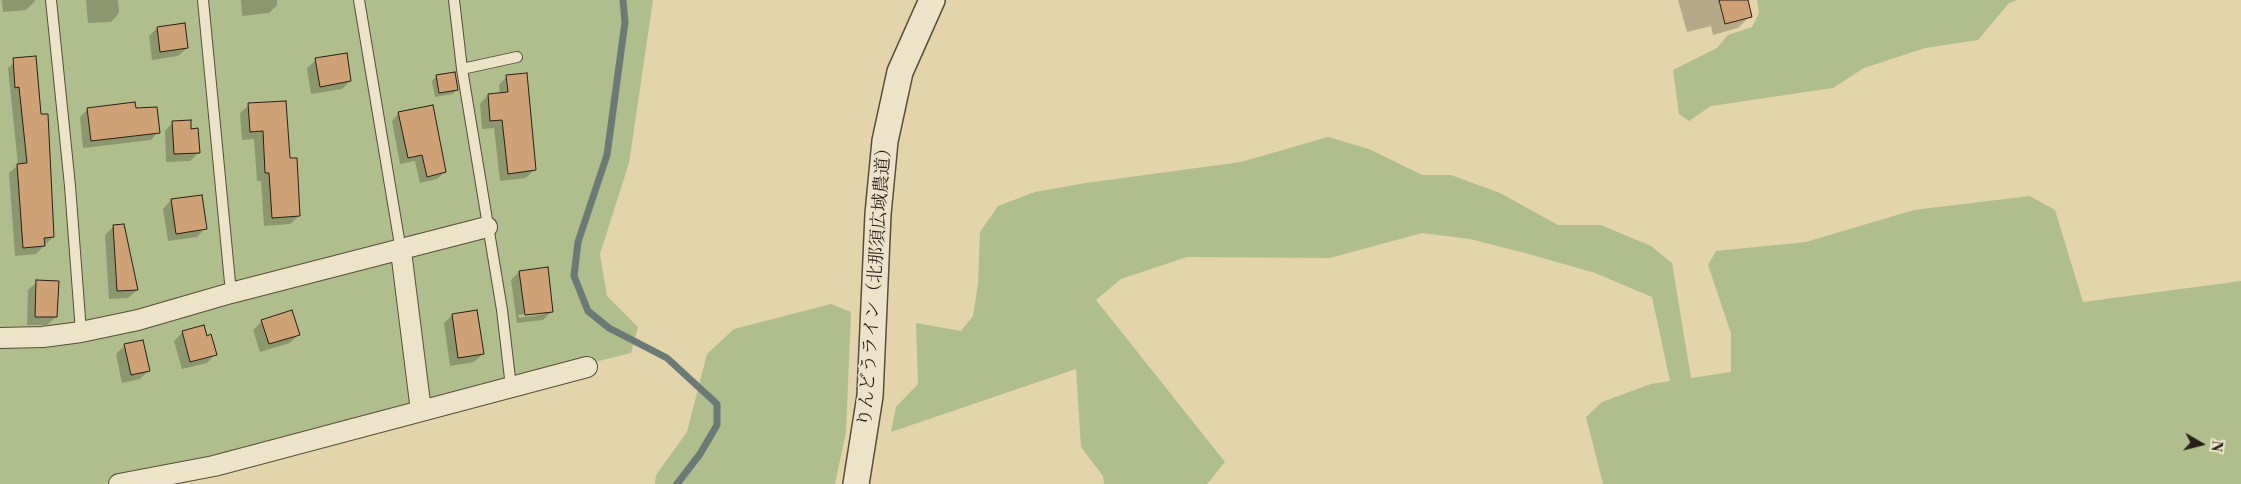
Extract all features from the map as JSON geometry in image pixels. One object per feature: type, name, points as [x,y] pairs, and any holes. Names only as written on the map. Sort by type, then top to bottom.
[{"type":"street","name":"りんどうライン（北那須広域農道）","points":[[861,483],[870,396],[878,214],[885,142],[900,72],[932,0]]},
{"type":"street","points":[[0,338],[43,337],[81,332],[138,320],[232,293],[487,227]]},
{"type":"street","points":[[401,250],[421,410]]},
{"type":"street","points":[[119,484],[214,466],[587,367]]},
{"type":"lane","points":[[51,0],[70,186],[81,332]]},
{"type":"lane","points":[[202,0],[232,293]]},
{"type":"lane","points":[[359,0],[401,250]]},
{"type":"lane","points":[[454,0],[462,69],[502,310],[511,387]]},
{"type":"lane","points":[[462,69],[516,57]]},
{"type":"green space","points":[[0,0],[653,0],[629,163],[600,254],[607,296],[638,327],[631,353],[104,484],[0,484]]},
{"type":"green space","points":[[1757,0],[2018,0],[2009,3],[1978,40],[1925,48],[1864,68],[1833,88],[1711,106],[1689,121],[1679,114],[1673,70],[1717,48],[1728,35],[1752,27],[1759,13]]},
{"type":"green space","points":[[1328,137],[1369,149],[1422,175],[1451,175],[1500,193],[1558,225],[1601,225],[1651,246],[1672,263],[1691,378],[1731,372],[1731,333],[1708,265],[1716,251],[1806,242],[1914,210],[2030,196],[2055,210],[2083,302],[2241,281],[2241,484],[1603,484],[1586,417],[1602,402],[1651,384],[1670,381],[1652,297],[1595,273],[1529,254],[1470,239],[1422,233],[1330,258],[1187,257],[1121,279],[1096,300],[1225,462],[1207,484],[1104,484],[1103,476],[1081,447],[1076,369],[891,432],[896,407],[918,384],[916,323],[961,331],[973,316],[978,284],[980,232],[998,206],[1035,192],[1086,183],[1241,162]]},
{"type":"green space","points":[[831,304],[851,312],[846,432],[835,484],[655,484],[656,475],[687,432],[707,354],[734,329]]},
{"type":"building","points":[[1719,0],[1748,0],[1752,17],[1725,24]]},
{"type":"building","points":[[185,23],[188,48],[160,52],[157,27]]},
{"type":"building","points":[[347,53],[351,81],[320,87],[315,58]]},
{"type":"building","points":[[36,56],[41,114],[48,114],[54,237],[44,238],[45,246],[23,248],[17,164],[27,163],[19,87],[15,88],[13,58]]},
{"type":"building","points":[[455,72],[458,90],[439,93],[436,75]]},
{"type":"building","points":[[527,73],[536,170],[508,174],[502,120],[490,121],[488,94],[508,92],[506,75]]},
{"type":"building","points":[[286,101],[290,158],[297,158],[300,216],[272,218],[269,173],[265,173],[263,131],[250,132],[248,103]]},
{"type":"building","points":[[135,102],[136,108],[157,107],[160,133],[91,141],[87,108]]},
{"type":"building","points":[[433,105],[446,172],[427,177],[422,155],[408,158],[398,112]]},
{"type":"building","points":[[191,120],[191,129],[198,128],[200,153],[174,154],[172,121]]},
{"type":"building","points":[[202,195],[207,229],[176,234],[171,199]]},
{"type":"building","points":[[124,224],[138,290],[117,291],[113,225]]},
{"type":"building","points":[[548,267],[553,312],[525,315],[519,271]]},
{"type":"building","points":[[36,280],[59,281],[57,317],[35,317]]},
{"type":"building","points":[[292,310],[300,335],[269,344],[261,320]]},
{"type":"building","points":[[477,310],[484,354],[458,358],[452,314]]},
{"type":"building","points":[[204,325],[207,336],[211,334],[217,355],[190,362],[182,331]]},
{"type":"building","points":[[143,340],[150,371],[131,375],[124,344]]},
{"type":"waterway","points":[[623,0],[625,22],[607,155],[578,242],[574,276],[588,311],[609,328],[667,358],[717,404],[717,425],[700,454],[677,484]]}]
